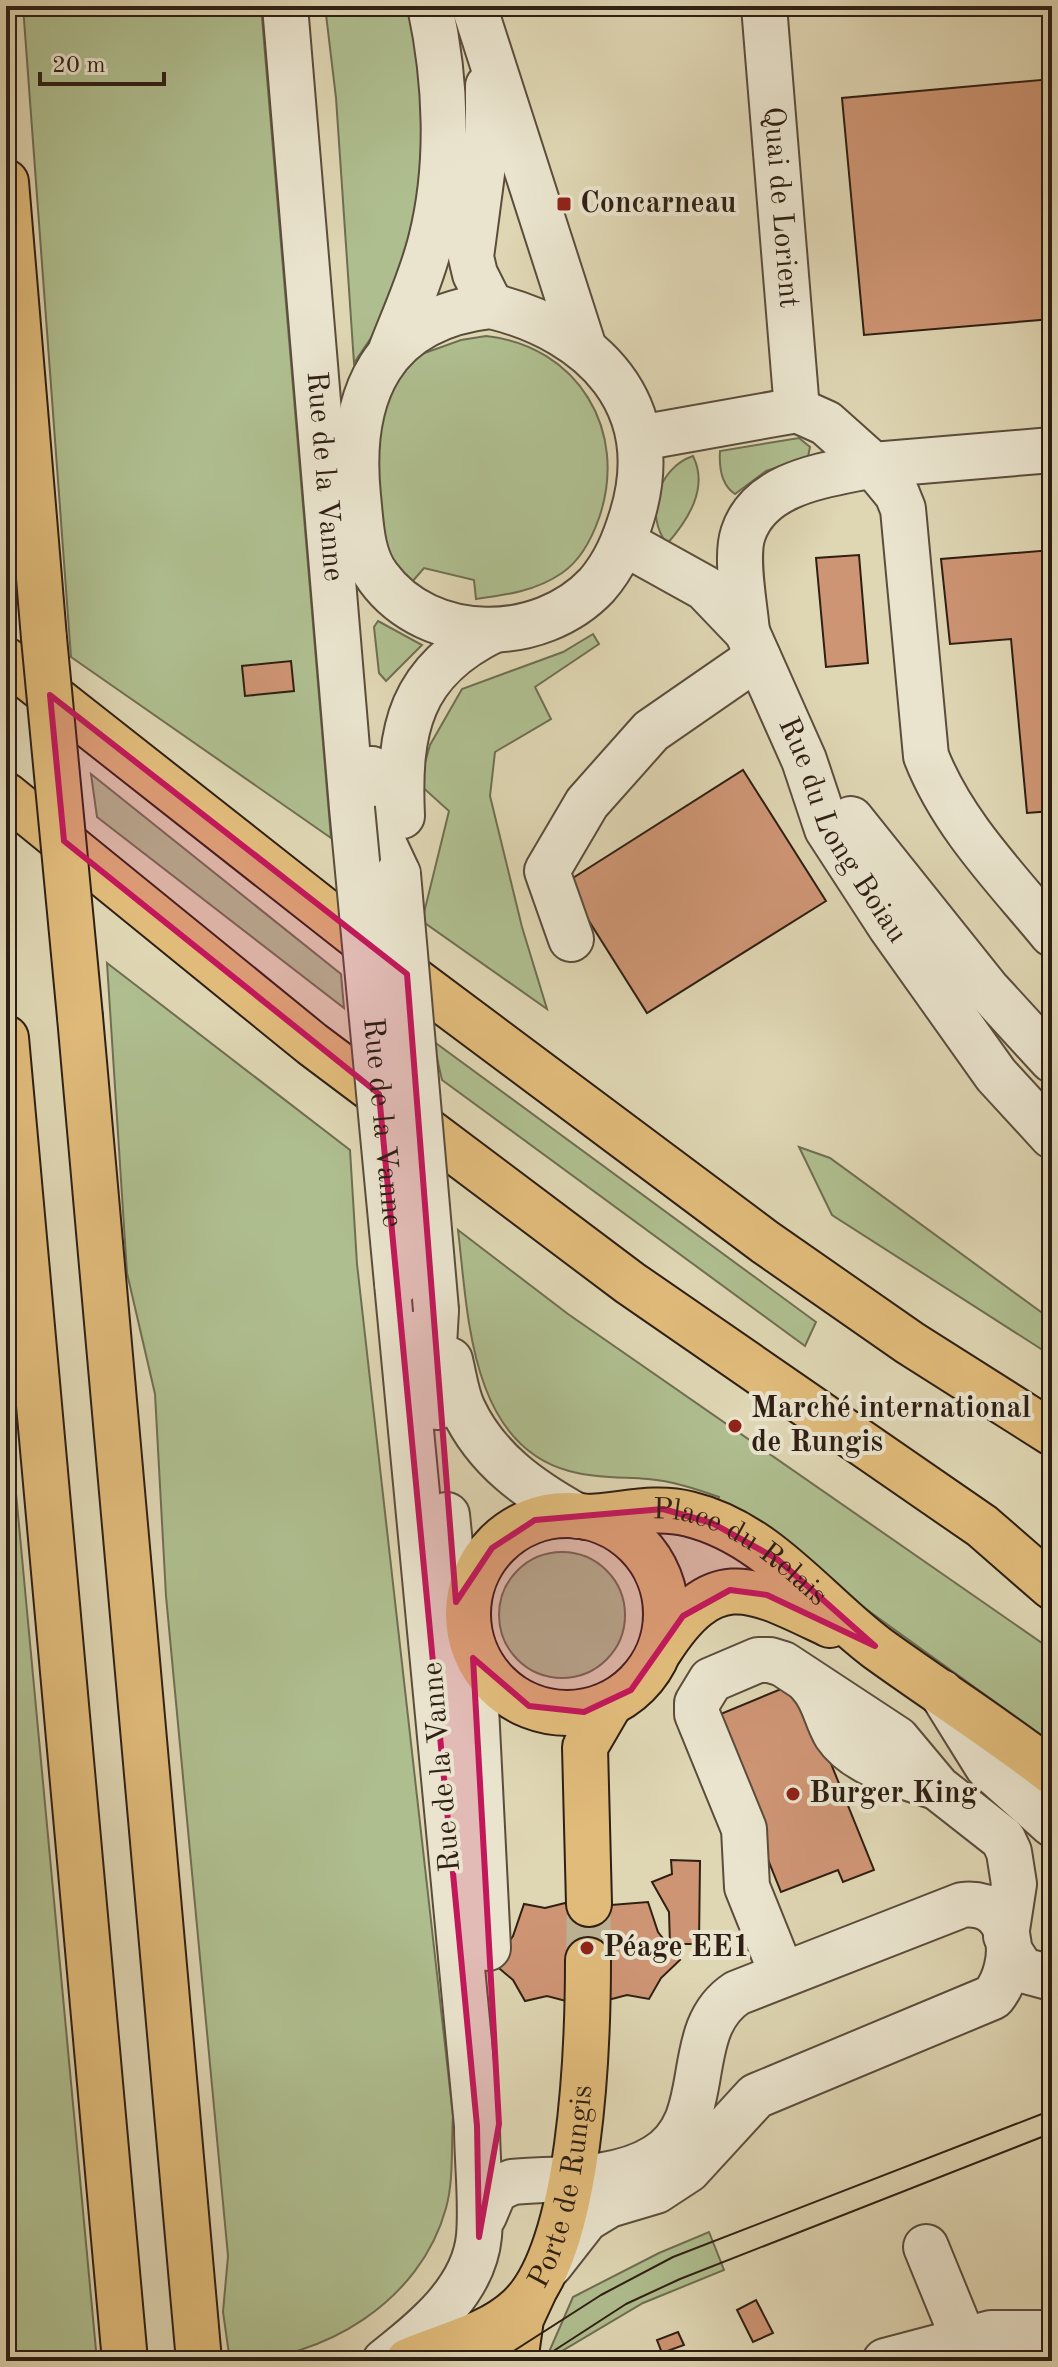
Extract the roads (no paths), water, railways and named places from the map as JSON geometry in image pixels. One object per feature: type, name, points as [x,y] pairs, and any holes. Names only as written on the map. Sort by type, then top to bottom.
[{"type":"main road","points":[[6,182],[199,2361]]},
{"type":"main road","points":[[6,660],[373,949],[753,1232],[910,1343],[1052,1433]]},
{"type":"main road","points":[[6,795],[312,1044],[630,1283],[982,1526],[1052,1587]]},
{"type":"main road","points":[[6,1038],[125,2361]]},
{"type":"main road","name":"Place du Relais","points":[[581,1516],[663,1509],[712,1523],[777,1559],[875,1646],[1052,1772]]},
{"type":"main road","points":[[581,1516],[613,1526],[637,1543],[654,1566],[664,1593],[666,1622],[660,1650],[648,1672],[631,1690],[610,1704],[584,1712],[556,1713],[529,1706],[495,1682],[470,1633],[473,1581],[492,1548],[512,1531],[535,1520],[581,1516]]},
{"type":"main road","points":[[982,1526],[1052,1558]]},
{"type":"main road","name":"Place du Relais","points":[[660,1650],[683,1616],[699,1603],[730,1590],[767,1595],[875,1646]]},
{"type":"main road","points":[[589,1904],[585,1747],[610,1704]]},
{"type":"main road","name":"Porte de Rungis","points":[[422,2354],[508,2318],[540,2281],[556,2245],[570,2177],[588,2054],[588,1960]]},
{"type":"main road","points":[[515,2361],[521,2319],[540,2281]]},
{"type":"street","name":"Rue de la Vanne","points":[[285,6],[352,808],[477,2126],[481,2226]]},
{"type":"street","points":[[308,6],[362,539],[376,827],[398,874]]},
{"type":"street","points":[[355,459],[361,410],[389,355],[432,239],[445,107],[430,6]]},
{"type":"street","points":[[478,6],[489,59],[584,348]]},
{"type":"street","name":"Quai de Lorient","points":[[764,6],[797,410]]},
{"type":"street","points":[[489,59],[488,128],[471,257],[475,274],[491,306]]},
{"type":"street","points":[[362,539],[376,575],[392,593],[412,608],[465,629],[494,630],[540,622],[584,598],[605,575],[624,543],[639,493],[643,467],[640,438],[620,391],[584,348],[543,322],[491,306],[440,315],[405,336],[389,355]]},
{"type":"street","points":[[640,438],[797,410],[826,423],[873,465],[897,494],[903,509],[926,756],[940,792],[961,824],[1052,934]]},
{"type":"street","points":[[571,939],[547,871],[587,803],[651,731],[753,645],[741,550],[742,535],[750,520],[774,495],[792,486],[873,465],[1052,450]]},
{"type":"street","name":"Rue du Long Boiau","points":[[624,543],[705,588],[753,645],[804,760],[827,829],[890,926],[996,1075],[1052,1136]]},
{"type":"street","points":[[494,630],[448,657],[433,673],[411,714],[400,757],[403,830],[398,874],[436,1310],[462,1408],[486,1446],[539,1495],[581,1516]]},
{"type":"street","points":[[804,760],[987,989],[1052,1060]]},
{"type":"street","name":"Rue de la Vanne","points":[[422,2354],[455,2294],[481,2226],[494,2170],[499,2124],[470,1633],[452,1564],[433,1363],[436,1310]]},
{"type":"street","points":[[540,2281],[586,2219],[609,2205],[672,2181],[688,2170],[756,2096],[985,2002],[999,1989],[1006,1973],[1014,1884],[1009,1852],[993,1828],[938,1788],[897,1739],[783,1664],[758,1660],[720,1673],[711,1680],[697,1703],[697,1714],[744,1829],[747,1887],[782,1974]]},
{"type":"street","points":[[941,1692],[987,1766],[1052,1824]]},
{"type":"street","points":[[481,2226],[490,2198],[504,2184],[623,2171],[658,2157],[668,2147],[695,2101],[704,2039],[717,2009],[737,1993],[962,1905],[980,1904],[993,1910],[1022,1970],[1052,1978]]},
{"type":"street","points":[[717,2009],[711,2032],[723,2065],[754,2087],[775,2086]]},
{"type":"street","points":[[926,2247],[964,2340]]},
{"type":"street","points":[[885,2361],[991,2333],[1052,2333]]},
{"type":"street","points":[[1002,2361],[1052,2333]]},
{"type":"street","points":[[1047,2361],[1052,2341]]},
{"type":"tunnel","points":[[588,1960],[589,1904]]},
{"type":"tram line","points":[[498,2361],[601,2295],[673,2257],[1052,2110]]},
{"type":"tram line","points":[[538,2361],[626,2304],[680,2279],[1052,2133]]},
{"type":"place","name":"Concarneau","points":[[564,204]]},
{"type":"place","name":"Marché international de Rungis","points":[[735,1426]]},
{"type":"place","name":"Burger King","points":[[793,1794]]},
{"type":"place","name":"Péage EE1","points":[[587,1948]]}]
